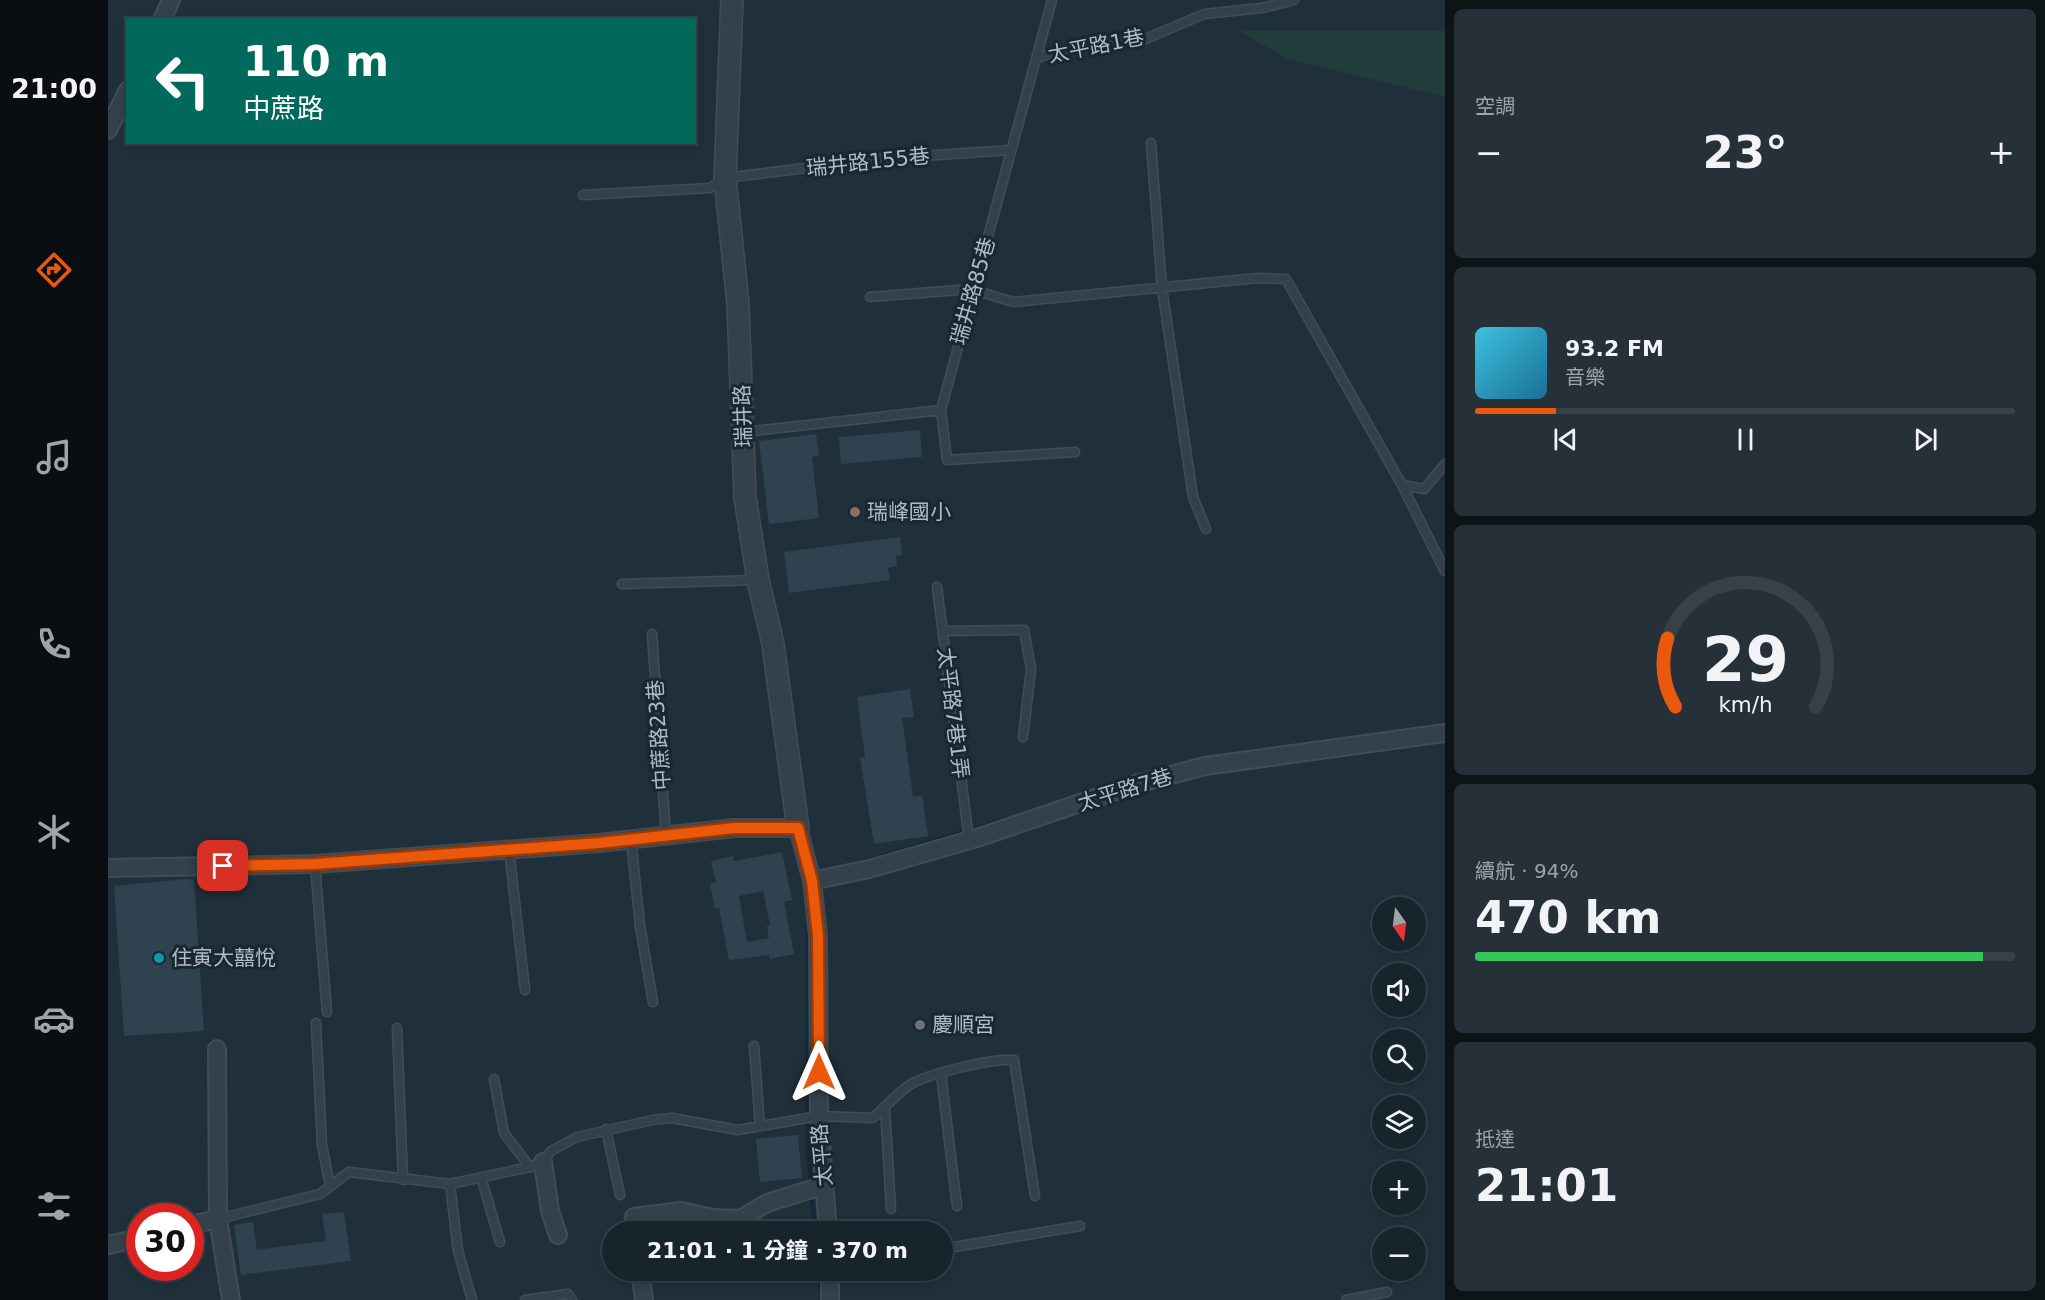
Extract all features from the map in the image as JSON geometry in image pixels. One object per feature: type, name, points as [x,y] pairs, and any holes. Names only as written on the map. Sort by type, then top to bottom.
[{"type":"street","points":[[163,18],[171,0]]},
{"type":"street","name":"瑞井路","points":[[732,0],[725,178],[738,304],[746,497],[758,580],[773,644],[798,828]]},
{"type":"street","points":[[108,130],[126,94]]},
{"type":"street","name":"太平路7巷","points":[[812,881],[869,869],[969,840],[1137,784],[1205,766],[1445,733]]},
{"type":"street","points":[[108,868],[315,864],[666,836],[734,828],[798,828]]},
{"type":"street","name":"太平路","points":[[798,828],[812,881],[819,958],[819,1116],[827,1221]]},
{"type":"street","points":[[217,1049],[218,1219],[231,1300]]},
{"type":"street","points":[[536,1165],[558,1235]]},
{"type":"street","points":[[634,1221],[634,1217],[682,1211],[713,1218],[740,1219],[767,1203],[825,1185]]},
{"type":"street","points":[[204,1222],[218,1219]]},
{"type":"street","points":[[108,1245],[126,1241]]},
{"type":"street","points":[[641,1281],[644,1300]]},
{"type":"street","points":[[830,1300],[831,1281]]},
{"type":"lane","name":"瑞井路85巷","points":[[1052,0],[981,267],[971,289],[941,410],[947,460],[1075,452]]},
{"type":"lane","name":"太平路1巷","points":[[1036,58],[1081,45],[1143,40],[1204,14],[1262,8],[1294,0]]},
{"type":"lane","points":[[1151,143],[1162,288],[1193,497],[1206,530]]},
{"type":"lane","name":"瑞井路155巷","points":[[583,195],[710,188],[725,178],[878,159],[1011,150]]},
{"type":"lane","points":[[870,297],[971,289],[1013,302],[1258,278],[1286,279],[1402,486],[1445,571]]},
{"type":"lane","points":[[744,432],[941,410]]},
{"type":"lane","points":[[1402,486],[1424,489],[1445,464]]},
{"type":"lane","points":[[622,584],[758,580]]},
{"type":"lane","name":"太平路7巷1弄","points":[[937,587],[969,840]]},
{"type":"lane","points":[[943,631],[1024,630],[1031,669],[1023,737]]},
{"type":"lane","name":"中蔗路23巷","points":[[652,634],[666,836]]},
{"type":"lane","points":[[631,839],[653,1002]]},
{"type":"lane","points":[[509,849],[525,990]]},
{"type":"lane","points":[[315,864],[327,1012]]},
{"type":"lane","points":[[316,1023],[322,1145],[330,1186]]},
{"type":"lane","points":[[397,1028],[403,1180]]},
{"type":"lane","points":[[754,1046],[760,1126]]},
{"type":"lane","points":[[218,1219],[320,1194],[349,1172],[450,1184],[536,1165],[551,1151],[577,1137],[606,1129],[672,1118],[738,1130],[819,1116],[873,1118],[910,1084],[1004,1059],[1014,1060],[1035,1196]]},
{"type":"lane","points":[[941,1074],[957,1206]]},
{"type":"lane","points":[[494,1079],[504,1133],[536,1165]]},
{"type":"lane","points":[[885,1107],[891,1209]]},
{"type":"lane","points":[[606,1129],[620,1195]]},
{"type":"lane","points":[[481,1177],[500,1242]]},
{"type":"lane","points":[[450,1184],[458,1251],[472,1300]]},
{"type":"lane","points":[[953,1248],[1080,1226]]},
{"type":"lane","points":[[1346,1300],[1387,1292]]},
{"type":"lane","points":[[525,1300],[568,1294],[572,1300]]},
{"type":"green space","points":[[1237,30],[1445,31],[1445,97],[1288,59]]},
{"type":"building","points":[[920,430],[922,457],[841,464],[839,437]]},
{"type":"building","points":[[816,434],[819,456],[812,457],[819,518],[769,524],[759,441]]},
{"type":"building","points":[[900,537],[902,555],[896,556],[897,566],[888,568],[890,580],[789,593],[784,552]]},
{"type":"building","points":[[910,689],[914,717],[902,718],[913,797],[922,795],[928,836],[874,844],[860,758],[865,757],[857,697]]},
{"type":"building","points":[[782,852],[792,900],[784,902],[794,954],[770,959],[769,955],[729,960],[719,908],[715,909],[710,884],[716,882],[711,861],[733,856],[734,861]],"holes":[[[763,891],[770,925],[767,926],[769,938],[747,942],[739,896]]]},
{"type":"building","name":"住寅大囍悅","points":[[194,880],[204,1031],[124,1036],[114,886]]},
{"type":"building","points":[[798,1135],[802,1178],[760,1182],[756,1139]]},
{"type":"building","points":[[344,1212],[351,1261],[241,1275],[234,1225],[253,1222],[257,1250],[326,1241],[322,1214]]},
{"type":"waterway","points":[[860,863],[1007,819]]},
{"type":"waterway","points":[[808,920],[808,1153],[814,1221]]},
{"type":"waterway","points":[[820,1281],[822,1300]]},
{"type":"place","name":"瑞峰國小","points":[[855,512]]},
{"type":"place","name":"住寅大囍悅","points":[[159,958]]},
{"type":"place","name":"慶順宮","points":[[920,1025]]},
{"type":"route","points":[[223,866],[315,864],[599,843],[734,828],[798,828],[812,881],[818,936],[819,1072]]}]
